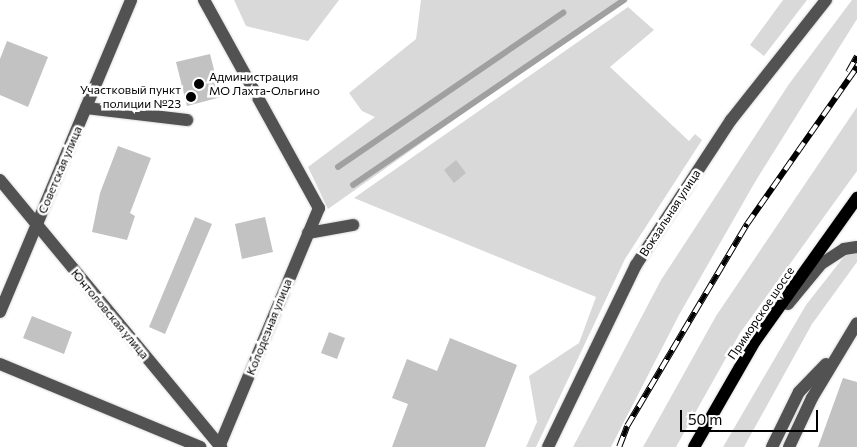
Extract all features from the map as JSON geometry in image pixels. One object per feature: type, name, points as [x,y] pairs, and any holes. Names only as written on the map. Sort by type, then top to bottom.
[{"type":"main road","name":"Приморское шоссе","points":[[694,447],[755,341],[857,198]]},
{"type":"street","name":"Советская улица","points":[[0,312],[131,0]]},
{"type":"street","name":"Колодезная улица","points":[[204,0],[232,56],[319,208],[220,447]]},
{"type":"street","name":"Вокзальная улица","points":[[548,447],[636,265],[731,120],[826,0]]},
{"type":"street","points":[[86,108],[188,120]]},
{"type":"street","name":"Юнтоловская улица","points":[[0,180],[220,447]]},
{"type":"street","points":[[308,233],[353,225]]},
{"type":"street","points":[[755,341],[821,264],[844,249],[857,247]]},
{"type":"street","points":[[790,447],[812,398],[857,323]]},
{"type":"street","points":[[772,447],[799,392],[842,347]]},
{"type":"street","points":[[0,364],[200,447]]},
{"type":"shaded area","points":[[234,0],[339,0],[308,41],[246,26]]},
{"type":"shaded area","points":[[421,0],[624,0],[328,209],[308,167],[375,117],[362,111],[349,93],[416,39]]},
{"type":"shaded area","points":[[783,0],[807,0],[764,56],[750,45]]},
{"type":"shaded area","points":[[852,0],[857,0],[857,19],[755,182],[679,315],[611,447],[573,447],[661,280],[789,84]]},
{"type":"shaded area","points":[[628,7],[654,30],[610,67],[689,141],[695,134],[702,140],[625,259],[536,447],[526,447],[537,422],[529,376],[579,343],[596,297],[354,198]]},
{"type":"shaded area","points":[[857,107],[857,171],[740,333],[676,447],[643,447],[716,316]]},
{"type":"shaded area","points":[[857,252],[857,262],[812,324],[744,447],[723,447],[806,305],[846,254]]},
{"type":"building","points":[[7,41],[48,57],[28,107],[0,95],[0,59]]},
{"type":"building","name":"Администрация МО Лахта-Ольгино","points":[[210,54],[221,97],[187,106],[176,62]]},
{"type":"building","points":[[118,146],[151,158],[130,213],[135,216],[127,240],[92,232],[100,193]]},
{"type":"building","points":[[456,160],[466,173],[454,183],[444,170]]},
{"type":"building","points":[[195,217],[212,224],[165,334],[149,327]]},
{"type":"building","points":[[265,217],[273,252],[242,259],[235,224]]},
{"type":"building","points":[[32,316],[72,332],[64,354],[23,338]]},
{"type":"building","points":[[329,332],[345,338],[337,359],[321,353]]},
{"type":"building","points":[[450,338],[517,365],[485,447],[392,447],[408,404],[392,398],[407,359],[437,371]]},
{"type":"building","points":[[843,378],[857,382],[857,447],[818,447]]},
{"type":"waterway","points":[[353,185],[624,0]]},
{"type":"waterway","points":[[338,167],[563,13]]},
{"type":"railway","points":[[848,72],[857,56]]},
{"type":"railway","points":[[619,447],[627,426],[747,224],[857,67]]},
{"type":"place","name":"Администрация МО Лахта-Ольгино","points":[[199,84]]},
{"type":"place","name":"Участковый пункт полиции №23","points":[[191,97]]}]
